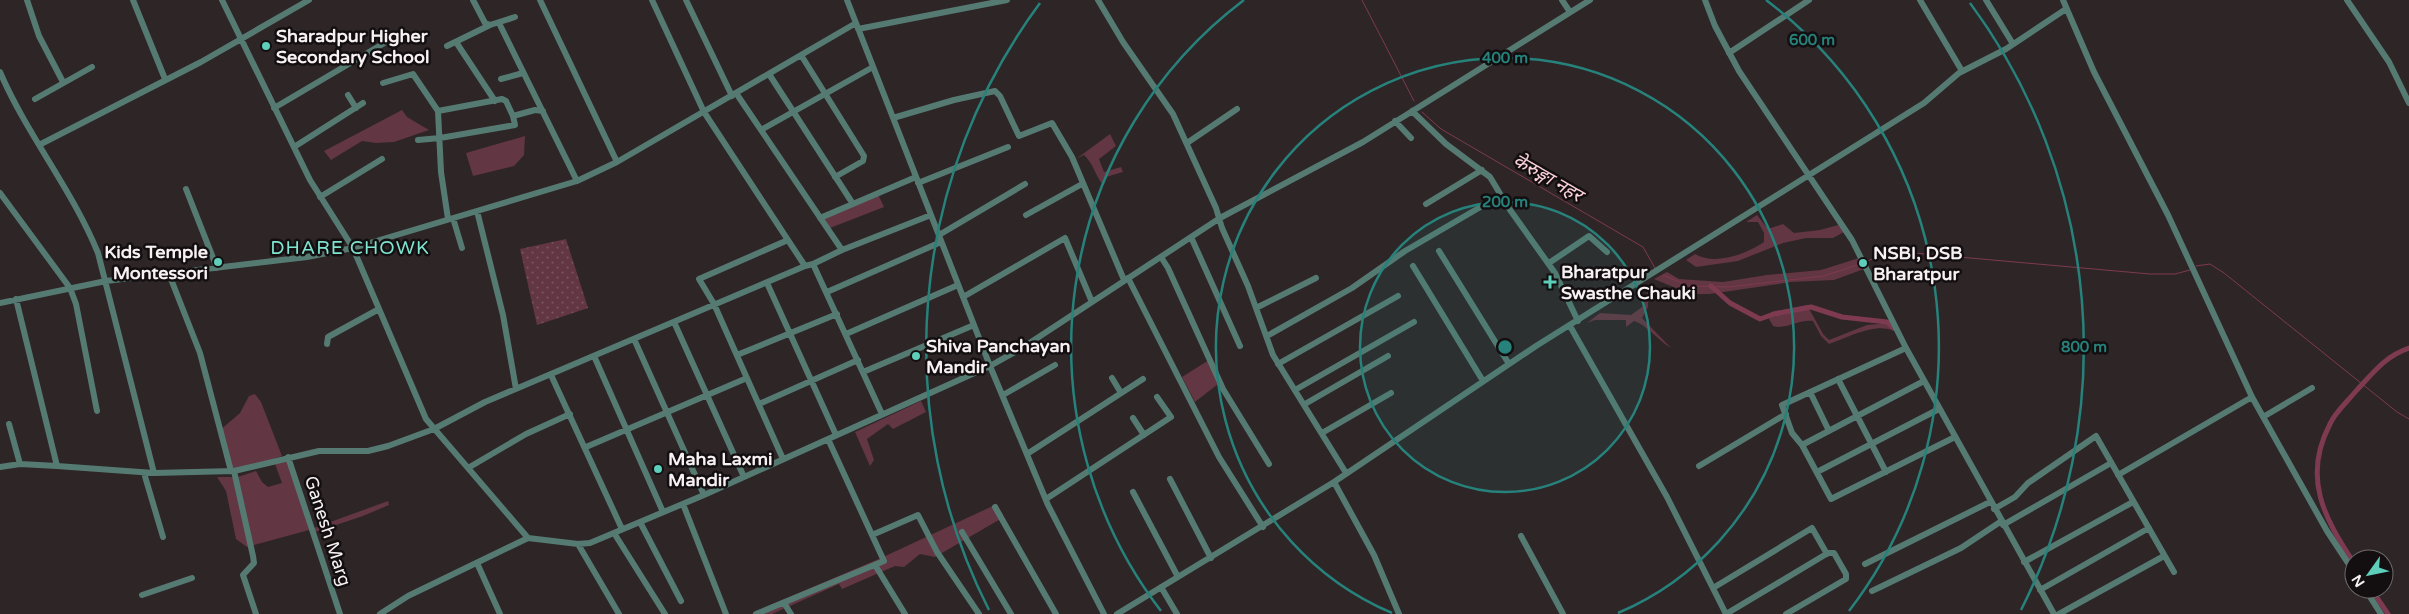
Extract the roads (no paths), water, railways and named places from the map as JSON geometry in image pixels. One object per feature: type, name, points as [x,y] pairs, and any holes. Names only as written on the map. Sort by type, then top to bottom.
[{"type":"street","points":[[27,0],[39,36],[63,82]]},
{"type":"street","points":[[133,0],[165,79]]},
{"type":"street","points":[[222,0],[240,40],[320,197],[353,248],[426,419],[528,538]]},
{"type":"street","points":[[39,145],[240,40],[309,0]]},
{"type":"street","points":[[473,0],[485,23],[490,25]]},
{"type":"street","points":[[540,0],[617,162]]},
{"type":"street","points":[[652,0],[704,112],[805,266]]},
{"type":"street","points":[[686,0],[734,94],[761,130],[842,250]]},
{"type":"street","points":[[847,0],[1002,395],[1046,499],[1104,614]]},
{"type":"street","points":[[0,302],[106,281],[307,257],[353,248],[451,219],[578,180],[617,162],[801,55],[857,26],[1007,0]]},
{"type":"street","points":[[1098,0],[1123,42],[1161,95],[1187,143],[1220,218],[1222,228],[1278,364],[1346,473]]},
{"type":"street","points":[[1562,0],[1570,12]]},
{"type":"street","points":[[380,614],[408,596],[528,538],[578,544],[590,543],[704,495],[990,366],[1022,348],[1220,218],[1363,142],[1590,0]]},
{"type":"street","points":[[1705,0],[1729,53],[1776,128],[1810,174],[1852,240],[1906,348],[1954,437],[2054,614]]},
{"type":"street","points":[[1729,53],[1809,0]]},
{"type":"street","points":[[1920,0],[1962,71]]},
{"type":"street","points":[[1986,0],[2013,44]]},
{"type":"street","points":[[2063,0],[2094,72],[2168,215],[2262,417],[2344,556]]},
{"type":"street","points":[[2347,0],[2389,62],[2409,103]]},
{"type":"street","points":[[1117,614],[1334,482],[1509,364],[1924,103],[1962,71],[2013,44],[2066,9]]},
{"type":"street","points":[[447,46],[490,25],[515,17]]},
{"type":"street","points":[[499,23],[578,180]]},
{"type":"street","points":[[274,108],[403,32]]},
{"type":"street","points":[[456,42],[494,101]]},
{"type":"street","points":[[801,55],[864,156],[863,161],[835,178]]},
{"type":"street","points":[[35,99],[92,67]]},
{"type":"street","points":[[761,130],[873,67]]},
{"type":"street","points":[[0,72],[39,145],[87,226],[106,281],[154,473]]},
{"type":"street","points":[[501,79],[524,72]]},
{"type":"street","points":[[383,83],[413,74],[438,111],[438,138],[451,219],[462,248]]},
{"type":"street","points":[[769,74],[853,204]]},
{"type":"street","points":[[893,118],[954,100],[995,91],[1000,96],[1019,136],[1049,123],[1056,126],[1126,279],[1219,457],[1263,526]]},
{"type":"street","points":[[348,95],[356,108]]},
{"type":"street","points":[[418,140],[515,125],[506,101],[494,101],[438,111]]},
{"type":"street","points":[[294,147],[363,103]]},
{"type":"street","points":[[513,116],[535,110],[542,111]]},
{"type":"street","points":[[1187,143],[1237,110]]},
{"type":"street","points":[[1412,112],[1446,144],[1490,177],[1548,263],[1578,321]]},
{"type":"street","points":[[1395,121],[1411,138]]},
{"type":"street","points":[[820,218],[1008,147]]},
{"type":"street","points":[[320,197],[382,159]]},
{"type":"street","points":[[1426,204],[1482,170]]},
{"type":"street","points":[[827,292],[940,238],[1025,184]]},
{"type":"street","points":[[1026,215],[1082,184]]},
{"type":"street","points":[[186,189],[217,268]]},
{"type":"street","points":[[0,193],[70,288],[76,304],[97,411]]},
{"type":"street","points":[[1267,336],[1352,288],[1405,251],[1501,195]]},
{"type":"street","points":[[477,211],[504,315],[516,389]]},
{"type":"street","points":[[0,467],[20,464],[144,473],[232,471],[319,451],[368,451],[388,446],[434,428],[485,402],[714,304],[931,214]]},
{"type":"street","points":[[1548,263],[1589,236],[1607,252]]},
{"type":"street","points":[[963,297],[1065,238],[1092,302]]},
{"type":"street","points":[[1191,238],[1240,346]]},
{"type":"street","points":[[783,459],[714,304],[699,278],[788,240]]},
{"type":"street","points":[[1439,251],[1509,364]]},
{"type":"street","points":[[1161,257],[1168,268],[1223,389],[1269,464]]},
{"type":"street","points":[[813,264],[882,414]]},
{"type":"street","points":[[1413,266],[1483,381]]},
{"type":"street","points":[[169,274],[207,376],[254,556],[254,563],[243,575],[256,614]]},
{"type":"street","points":[[1256,308],[1316,278]]},
{"type":"street","points":[[767,283],[836,435]]},
{"type":"street","points":[[846,334],[958,285]]},
{"type":"street","points":[[1278,364],[1398,296]]},
{"type":"street","points":[[16,299],[57,466]]},
{"type":"street","points":[[327,344],[328,337],[379,309]]},
{"type":"street","points":[[737,355],[837,314]]},
{"type":"street","points":[[674,322],[744,477]]},
{"type":"street","points":[[1295,390],[1414,322]]},
{"type":"street","points":[[863,372],[974,325]]},
{"type":"street","points":[[1570,326],[1667,497],[1726,614],[1827,554],[1834,553],[1846,574],[1846,579],[1786,614]]},
{"type":"street","points":[[634,339],[704,495]]},
{"type":"street","points":[[1906,348],[1782,405],[1792,433],[1802,445],[1831,499],[1954,437]]},
{"type":"street","points":[[594,356],[663,512]]},
{"type":"street","points":[[1304,404],[1388,356]]},
{"type":"street","points":[[759,404],[858,360]]},
{"type":"street","points":[[1002,395],[1055,365]]},
{"type":"street","points":[[551,375],[622,529]]},
{"type":"street","points":[[586,448],[748,378]]},
{"type":"street","points":[[1112,378],[1121,393]]},
{"type":"street","points":[[1027,454],[1143,379]]},
{"type":"street","points":[[1838,379],[1886,472]]},
{"type":"street","points":[[1802,445],[1924,381]]},
{"type":"street","points":[[2262,417],[2312,388]]},
{"type":"street","points":[[1810,392],[1829,431]]},
{"type":"street","points":[[1322,433],[1391,393]]},
{"type":"street","points":[[1046,499],[1171,417],[1157,397]]},
{"type":"street","points":[[2118,475],[2252,397]]},
{"type":"street","points":[[1817,472],[1939,409]]},
{"type":"street","points":[[468,468],[526,434],[570,414]]},
{"type":"street","points":[[1700,466],[1786,414]]},
{"type":"street","points":[[1133,418],[1144,435]]},
{"type":"street","points":[[10,424],[20,464]]},
{"type":"street","points":[[1994,509],[2015,496],[2028,483],[2096,436],[2174,572]]},
{"type":"street","points":[[756,614],[884,561],[828,439]]},
{"type":"street","name":"Ganesh Marg","points":[[288,457],[340,614]]},
{"type":"street","points":[[1872,591],[1961,548],[2002,523],[2111,463]]},
{"type":"street","points":[[144,473],[162,537]]},
{"type":"street","points":[[1170,479],[1211,558]]},
{"type":"street","points":[[1334,482],[1374,555],[1399,614]]},
{"type":"street","points":[[1133,492],[1178,577]]},
{"type":"street","points":[[1866,564],[1990,502]]},
{"type":"street","points":[[2024,562],[2134,502]]},
{"type":"street","points":[[683,504],[726,614]]},
{"type":"street","points":[[995,507],[1056,614]]},
{"type":"street","points":[[872,535],[918,514],[937,552],[979,614]]},
{"type":"street","points":[[640,522],[681,601]]},
{"type":"street","points":[[1713,588],[1812,528],[1827,554]]},
{"type":"street","points":[[2040,590],[2149,528]]},
{"type":"street","points":[[962,532],[1011,614]]},
{"type":"street","points":[[614,533],[665,614]]},
{"type":"street","points":[[1521,536],[1563,614]]},
{"type":"street","points":[[578,544],[619,614]]},
{"type":"street","points":[[2059,614],[2164,556]]},
{"type":"street","points":[[477,563],[500,614]]},
{"type":"street","points":[[875,566],[905,614]]},
{"type":"street","points":[[142,595],[192,578]]},
{"type":"street","points":[[1161,587],[1177,614]]},
{"type":"street","points":[[2371,599],[2381,614]]},
{"type":"street","points":[[784,603],[791,614]]},
{"type":"waterway","points":[[1362,0],[1414,101]]},
{"type":"waterway","name":"केरुङ्गा नहर","points":[[1422,112],[1441,129],[1643,247],[1655,268]]},
{"type":"waterway","points":[[1867,261],[1888,254],[1914,253],[2150,274],[2175,274],[2190,270]]},
{"type":"waterway","points":[[2196,266],[2210,264],[2224,273],[2397,412],[2409,419]]},
{"type":"waterway","points":[[1663,275],[1689,286],[1729,287],[1824,276],[1857,265]]},
{"type":"waterway","points":[[1711,286],[1730,303],[1760,319],[1774,314],[1811,307],[1842,317],[1887,322],[1894,328]]},
{"type":"waterway","points":[[2345,549],[2334,530],[2320,496],[2317,479],[2322,443],[2335,415],[2356,391],[2386,360],[2409,348]]},
{"type":"waterway","points":[[2378,599],[2388,614]]},
{"type":"place","name":"Sharadpur Higher Secondary School","points":[[266,46]]},
{"type":"place","name":"Kids Temple Montessori","points":[[218,262]]},
{"type":"place","name":"NSBI, DSB Bharatpur","points":[[1863,263]]},
{"type":"place","name":"Bharatpur Swasthe Chauki","points":[[1550,282]]},
{"type":"place","name":"Shiva Panchayan Mandir","points":[[916,356]]},
{"type":"place","name":"Maha Laxmi Mandir","points":[[658,469]]},
{"type":"district","name":"DHARE CHOWK","points":[[350,247]]}]
